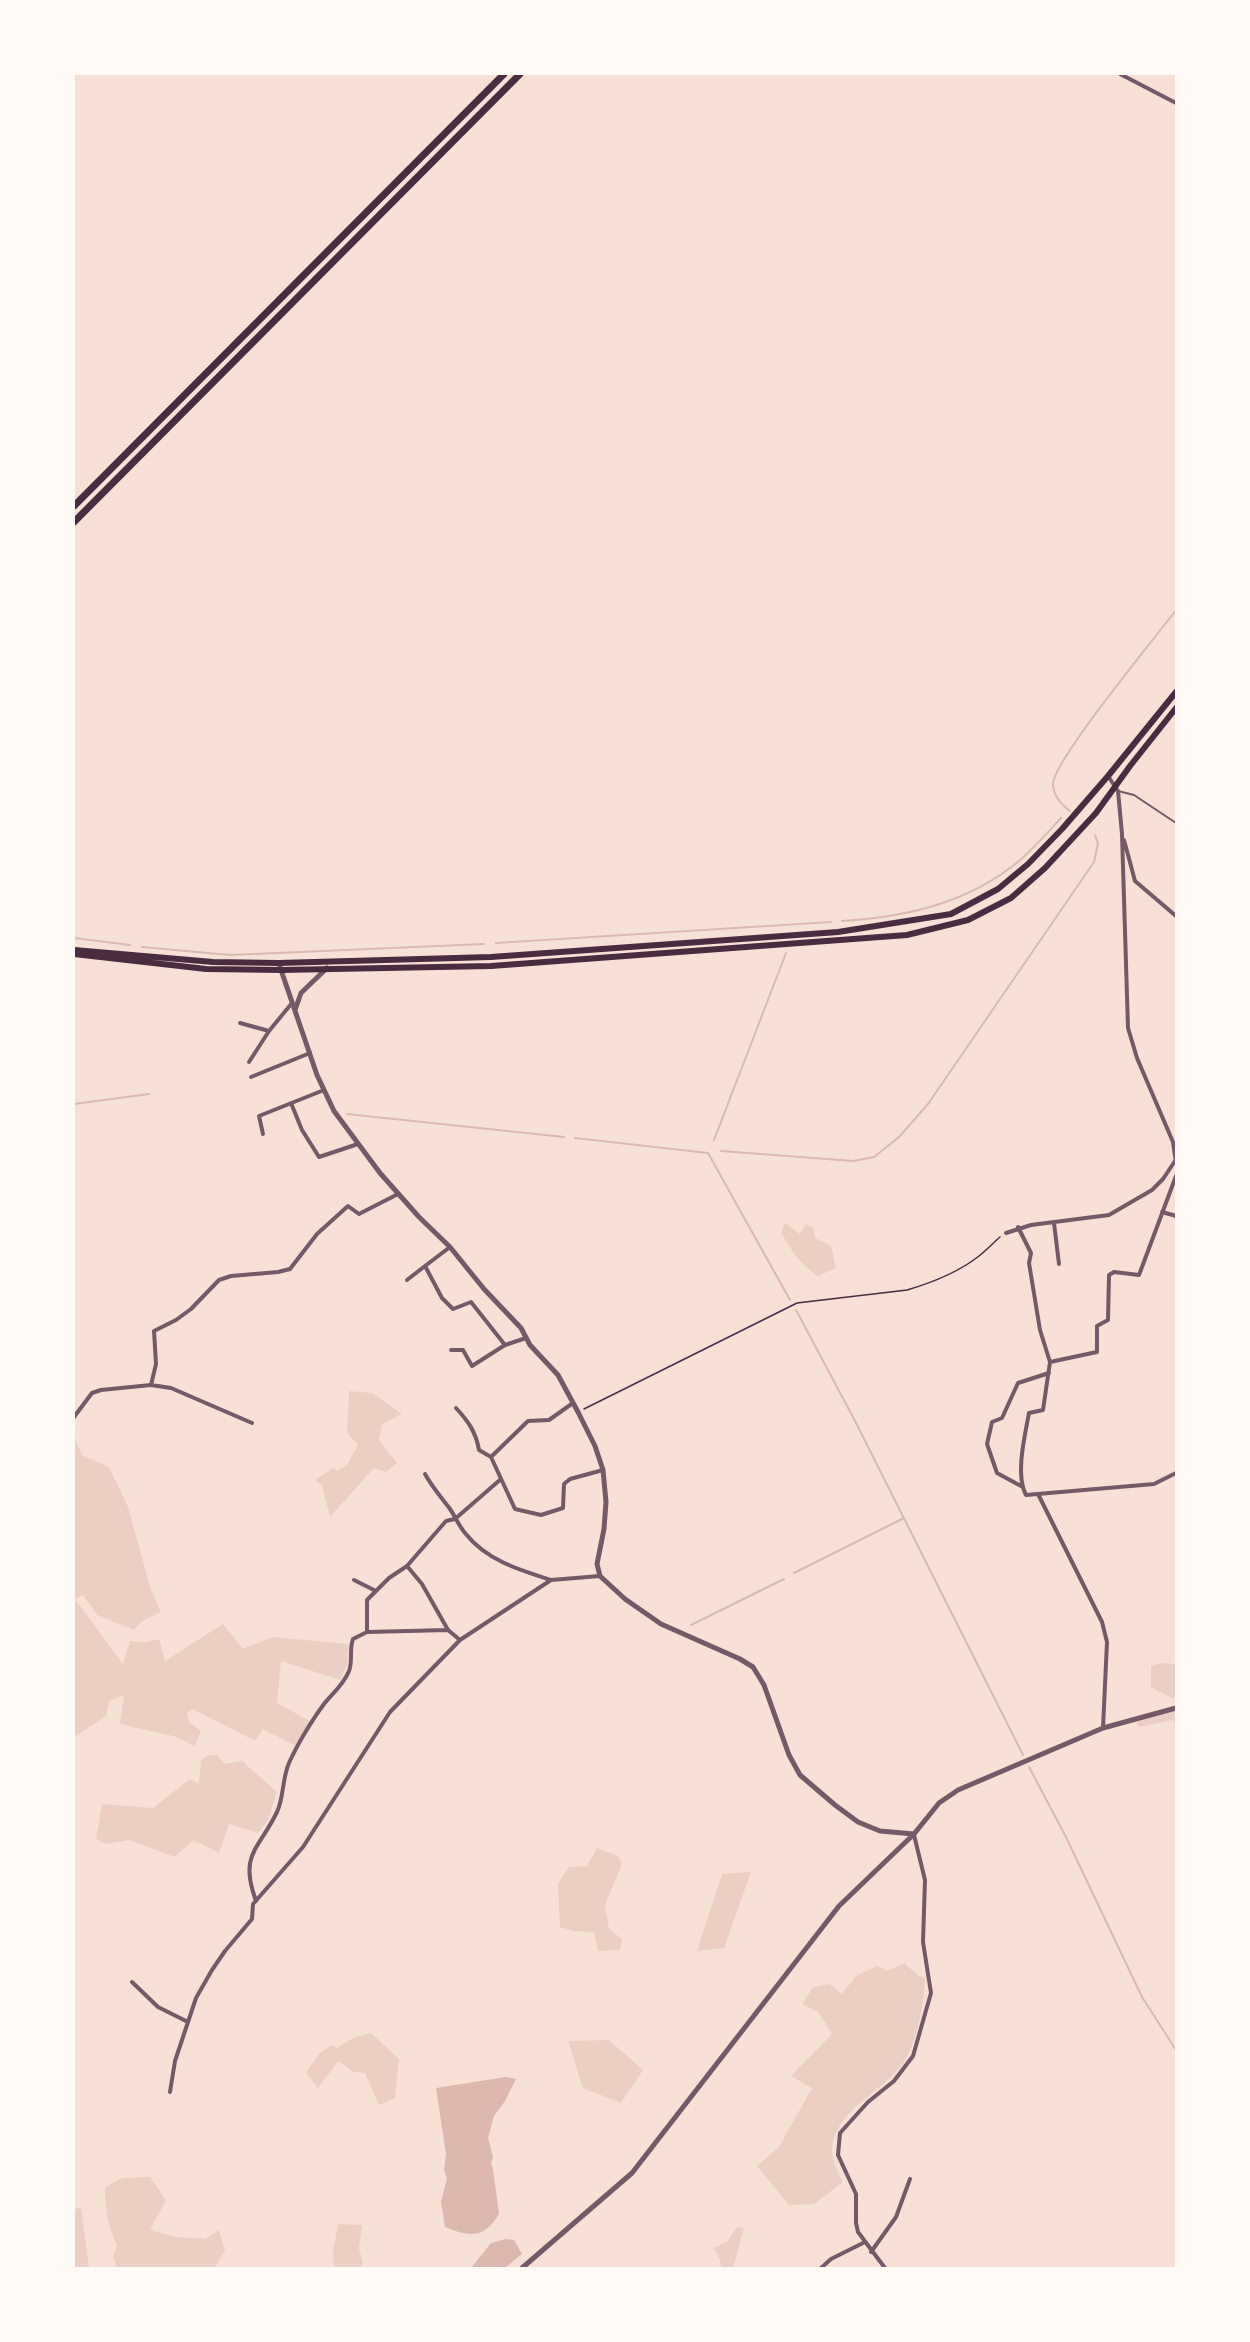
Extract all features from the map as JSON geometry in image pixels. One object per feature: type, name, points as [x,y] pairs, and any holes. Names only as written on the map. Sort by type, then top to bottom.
[{"type":"highway","points":[[74,507],[504,74]]},
{"type":"highway","points":[[74,522],[520,74]]},
{"type":"main road","points":[[74,954],[194,969],[280,967],[491,957],[838,932],[951,915],[998,889],[1028,864],[1062,830],[1176,692]]},
{"type":"main road","points":[[74,950],[280,967],[491,966],[907,935],[969,920],[1011,898],[1045,868],[1096,813],[1176,708]]},
{"type":"street","points":[[1120,74],[1176,103]]},
{"type":"street","points":[[1006,1233],[1018,1227],[1109,1215],[1152,1190],[1176,1162],[1173,1142],[1137,1058],[1128,1028],[1122,834],[1116,788],[1108,776]]},
{"type":"street","points":[[1122,834],[1135,881],[1176,916]]},
{"type":"street","points":[[280,967],[310,1053],[334,1111],[398,1194],[450,1247],[484,1289],[521,1328],[530,1345],[558,1375],[578,1412],[595,1446],[603,1470],[606,1502],[604,1529],[597,1564],[600,1576],[625,1599],[661,1624],[753,1667],[764,1685],[789,1755],[800,1775],[835,1805],[858,1822],[879,1831],[914,1834]]},
{"type":"street","points":[[295,1011],[301,993],[328,968]]},
{"type":"street","points":[[249,1062],[269,1031],[292,1003]]},
{"type":"street","points":[[240,1023],[269,1031]]},
{"type":"street","points":[[251,1077],[310,1053]]},
{"type":"street","points":[[263,1134],[259,1116],[324,1090]]},
{"type":"street","points":[[291,1103],[302,1130],[319,1157],[358,1144]]},
{"type":"street","points":[[1050,1362],[1097,1352],[1098,1326],[1108,1320],[1109,1275],[1114,1272],[1139,1275],[1176,1176]]},
{"type":"street","points":[[151,1385],[156,1364],[154,1331],[191,1309],[219,1280],[231,1276],[290,1269],[317,1234],[348,1206],[358,1214],[398,1194]]},
{"type":"street","points":[[1162,1212],[1176,1216]]},
{"type":"street","points":[[1054,1223],[1059,1264]]},
{"type":"street","points":[[1018,1227],[1031,1253],[1029,1263],[1041,1330],[1050,1362],[1042,1410],[1029,1413],[1023,1442],[1021,1486],[1026,1495],[1154,1484],[1176,1473]]},
{"type":"street","points":[[407,1280],[450,1247]]},
{"type":"street","points":[[425,1266],[442,1298],[453,1310],[471,1302],[506,1345]]},
{"type":"street","points":[[451,1350],[463,1350],[472,1366],[506,1345],[527,1338]]},
{"type":"street","points":[[1021,1486],[997,1473],[987,1444],[992,1422],[1002,1418],[1018,1383],[1049,1373]]},
{"type":"street","points":[[74,1417],[92,1393],[151,1385],[171,1388],[252,1423]]},
{"type":"street","points":[[491,1457],[528,1421],[549,1420],[573,1403]]},
{"type":"street","points":[[456,1408],[469,1422],[477,1437],[479,1450],[491,1457],[515,1509],[541,1515],[563,1508],[564,1484],[570,1479],[603,1470]]},
{"type":"street","points":[[425,1474],[464,1533],[496,1559],[516,1569],[551,1580],[600,1576]]},
{"type":"street","points":[[367,1632],[367,1600],[389,1578],[407,1566],[446,1521],[455,1519],[501,1479]]},
{"type":"street","points":[[1038,1494],[1102,1622],[1107,1642],[1103,1728]]},
{"type":"street","points":[[407,1566],[422,1584],[448,1630],[460,1640]]},
{"type":"street","points":[[354,1580],[376,1591]]},
{"type":"street","points":[[170,2092],[175,2061],[196,1998],[212,1970],[252,1918],[253,1904],[303,1847],[390,1712],[460,1640],[551,1580]]},
{"type":"street","points":[[256,1901],[249,1882],[248,1868],[253,1852],[278,1810],[282,1783],[289,1763],[324,1705],[343,1683],[350,1669],[353,1639],[367,1632],[448,1630]]},
{"type":"street","points":[[522,2268],[632,2173],[839,1906],[914,1834],[939,1803],[958,1790],[1103,1728],[1176,1708]]},
{"type":"street","points":[[885,2268],[871,2252],[855,2223],[856,2194],[838,2155],[840,2133],[868,2102],[894,2081],[913,2056],[931,1993],[923,1942],[925,1880],[914,1834]]},
{"type":"street","points":[[132,1982],[158,2007],[188,2022]]},
{"type":"street","points":[[871,2252],[896,2217],[910,2179]]},
{"type":"street","points":[[821,2268],[831,2259],[865,2242]]},
{"type":"lane","points":[[1116,788],[1134,795],[1176,823]]},
{"type":"path","points":[[578,1412],[797,1303],[907,1290],[922,1286],[981,1255],[1006,1233]]},
{"type":"shaded area","points":[[785,1223],[800,1234],[806,1224],[814,1229],[815,1238],[831,1246],[836,1268],[818,1276],[806,1267],[792,1251],[781,1232]]},
{"type":"shaded area","points":[[349,1391],[372,1393],[402,1414],[382,1424],[379,1440],[397,1463],[386,1472],[374,1468],[330,1517],[322,1485],[315,1480],[333,1468],[337,1471],[347,1465],[358,1445],[347,1433]]},
{"type":"shaded area","points":[[74,1437],[82,1455],[109,1467],[128,1507],[151,1590],[161,1612],[142,1621],[134,1630],[97,1615],[83,1595],[75,1599],[123,1664],[130,1641],[146,1642],[159,1639],[165,1661],[223,1624],[243,1649],[272,1637],[349,1644],[347,1665],[340,1680],[281,1661],[277,1703],[310,1721],[296,1746],[263,1729],[255,1741],[193,1709],[187,1713],[189,1722],[201,1731],[195,1746],[177,1737],[120,1724],[124,1695],[109,1701],[106,1716],[74,1737]]},
{"type":"shaded area","points":[[1160,1663],[1176,1664],[1176,1698],[1151,1687],[1151,1666]]},
{"type":"shaded area","points":[[1176,1710],[1176,1727],[1173,1720],[1140,1727],[1136,1724],[1143,1717]]},
{"type":"shaded area","points":[[208,1755],[217,1755],[225,1764],[242,1761],[277,1792],[268,1820],[258,1833],[229,1824],[219,1853],[193,1840],[175,1857],[129,1840],[106,1844],[96,1839],[102,1804],[153,1808],[190,1779],[199,1784],[201,1760]]},
{"type":"shaded area","points":[[597,1848],[618,1856],[622,1864],[605,1905],[609,1929],[622,1939],[620,1950],[598,1951],[594,1932],[573,1931],[560,1927],[558,1884],[569,1867],[587,1866]]},
{"type":"shaded area","points":[[751,1872],[724,1948],[697,1951],[722,1874]]},
{"type":"shaded area","points":[[904,1963],[919,1976],[925,1978],[920,2017],[908,2055],[900,2068],[842,2122],[835,2136],[832,2155],[843,2182],[814,2204],[789,2205],[757,2166],[779,2147],[812,2088],[791,2076],[832,2034],[819,2013],[802,2004],[813,1987],[830,1984],[842,1994],[856,1976],[877,1966],[887,1971]]},
{"type":"shaded area","points":[[371,2033],[399,2059],[395,2098],[379,2105],[365,2073],[353,2072],[338,2061],[318,2088],[306,2073],[320,2053],[332,2045],[337,2048],[355,2037]]},
{"type":"shaded area","points":[[609,2040],[643,2070],[621,2103],[583,2088],[568,2041]]},
{"type":"shaded area","points":[[506,2077],[516,2079],[494,2116],[488,2138],[493,2157],[491,2163],[499,2214],[482,2232],[461,2233],[445,2227],[441,2202],[447,2178],[444,2170],[446,2154],[436,2088]]},
{"type":"shaded area","points":[[150,2177],[166,2200],[150,2230],[176,2237],[205,2239],[219,2230],[225,2250],[215,2268],[117,2268],[113,2257],[117,2245],[107,2217],[105,2187],[123,2178]]},
{"type":"shaded area","points":[[81,2208],[89,2268],[74,2268],[74,2209]]},
{"type":"shaded area","points":[[338,2224],[362,2225],[359,2249],[363,2262],[360,2268],[334,2268],[333,2252]]},
{"type":"shaded area","points":[[737,2227],[744,2228],[733,2268],[721,2268],[720,2259],[713,2248],[727,2242]]},
{"type":"shaded area","points":[[506,2239],[514,2240],[522,2254],[505,2268],[471,2268],[491,2243]]},
{"type":"waterway","points":[[1070,811],[1056,796],[1053,784],[1057,771],[1087,726],[1176,610]]},
{"type":"waterway","points":[[842,921],[913,911],[936,905],[979,888],[1019,861],[1061,818]]},
{"type":"waterway","points":[[721,1151],[853,1161],[874,1157],[899,1137],[928,1104],[1094,862],[1098,843],[1095,835]]},
{"type":"waterway","points":[[496,943],[831,922]]},
{"type":"waterway","points":[[74,938],[130,945]]},
{"type":"waterway","points":[[142,947],[230,955],[484,944]]},
{"type":"waterway","points":[[714,1140],[786,953]]},
{"type":"waterway","points":[[74,1104],[149,1094]]},
{"type":"waterway","points":[[347,1114],[564,1137]]},
{"type":"waterway","points":[[575,1138],[708,1153],[790,1300]]},
{"type":"waterway","points":[[796,1310],[854,1419],[1023,1755]]},
{"type":"waterway","points":[[794,1573],[904,1518]]},
{"type":"waterway","points":[[691,1625],[784,1579]]},
{"type":"waterway","points":[[1029,1767],[1066,1837],[1142,1997],[1176,2050]]}]
